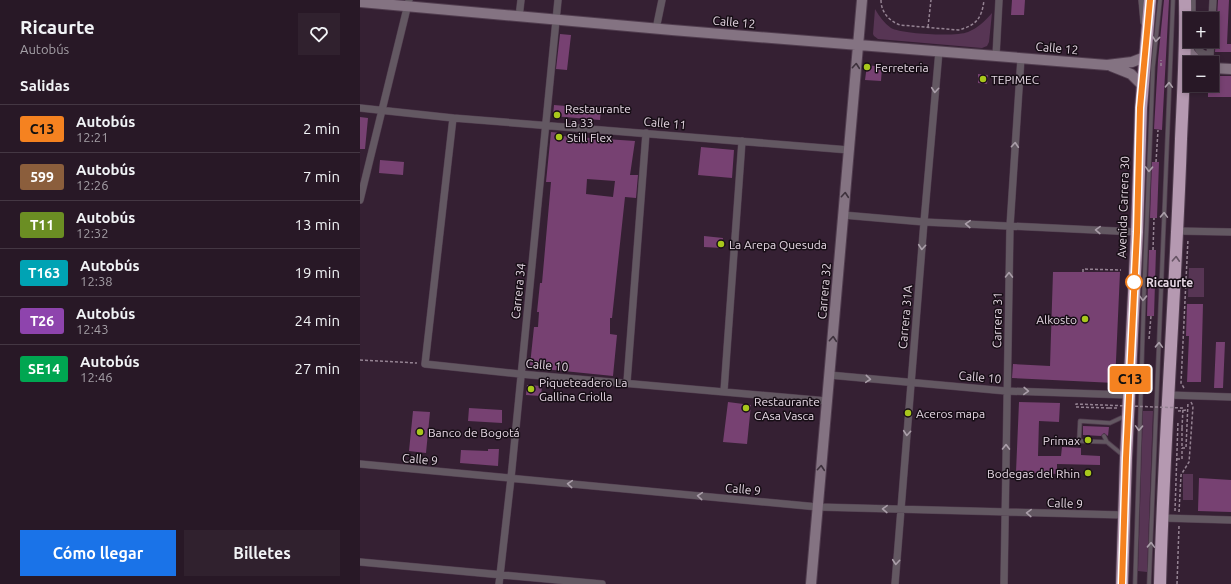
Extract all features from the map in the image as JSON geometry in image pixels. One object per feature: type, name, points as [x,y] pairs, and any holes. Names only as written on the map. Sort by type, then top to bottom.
[{"type":"highway","name":"Avenida Carrera 30","points":[[1122,584],[1142,85],[1150,0]]},
{"type":"highway","points":[[1185,0],[1187,12]]},
{"type":"highway","points":[[1160,584],[1168,395],[1183,231],[1191,48]]},
{"type":"street","points":[[519,17],[521,0]]},
{"type":"street","name":"Carrera 34","points":[[499,584],[511,478],[520,374],[558,0]]},
{"type":"street","points":[[656,29],[662,0]]},
{"type":"street","name":"Carrera 32","points":[[811,584],[862,0]]},
{"type":"street","points":[[996,56],[999,0]]},
{"type":"street","points":[[1142,0],[1145,51]]},
{"type":"street","points":[[1192,0],[1192,12]]},
{"type":"street","points":[[1212,0],[1212,12]]},
{"type":"street","name":"Calle 12","points":[[360,2],[408,3],[519,17],[1107,65],[1132,62],[1145,51]]},
{"type":"street","points":[[360,200],[408,3]]},
{"type":"street","points":[[1198,48],[1204,55],[1210,55],[1210,48]]},
{"type":"street","name":"Carrera 31A","points":[[895,584],[939,51]]},
{"type":"street","name":"Carrera 31","points":[[1004,584],[1006,390],[1010,226],[1021,58]]},
{"type":"street","name":"Calle 12","points":[[1107,65],[1127,72],[1142,85]]},
{"type":"street","points":[[1219,68],[1231,69]]},
{"type":"street","name":"Calle 11","points":[[360,108],[381,109],[453,118],[849,150]]},
{"type":"street","points":[[425,364],[453,118]]},
{"type":"street","points":[[627,382],[646,133]]},
{"type":"street","points":[[724,391],[742,142]]},
{"type":"street","points":[[843,215],[924,222],[1137,232]]},
{"type":"street","points":[[1183,231],[1231,232]]},
{"type":"street","name":"Calle 10","points":[[425,364],[520,374],[627,382],[827,401]]},
{"type":"street","name":"Calle 10","points":[[830,375],[1006,390],[1129,395]]},
{"type":"street","points":[[1168,395],[1231,397]]},
{"type":"street","name":"Calle 9","points":[[360,464],[818,507],[1124,515]]},
{"type":"street","points":[[1162,518],[1231,520]]},
{"type":"street","points":[[360,562],[602,584]]},
{"type":"lane","points":[[1135,584],[1152,82],[1160,0]]},
{"type":"lane","points":[[1148,584],[1173,0]]},
{"type":"lane","points":[[1104,427],[1128,415]]},
{"type":"lane","points":[[1108,442],[1079,441],[1080,421],[1110,423]]},
{"type":"lane","points":[[1104,436],[1108,442],[1126,458]]},
{"type":"path","points":[[881,0],[883,10],[893,23],[900,25],[958,30],[966,28],[979,19],[983,12],[984,0]]},
{"type":"path","points":[[928,28],[931,0]]},
{"type":"path","points":[[1161,60],[1161,66]]},
{"type":"path","points":[[1156,162],[1158,130]]},
{"type":"path","points":[[1153,250],[1154,218]]},
{"type":"path","points":[[1177,518],[1181,475],[1189,462],[1193,406],[1181,383],[1183,231]]},
{"type":"path","points":[[1083,272],[1083,269],[1121,270]]},
{"type":"path","points":[[1150,323],[1151,316]]},
{"type":"path","points":[[360,360],[425,364]]},
{"type":"path","points":[[1118,408],[1076,407],[1076,404],[1183,408],[1182,459],[1176,459]]},
{"type":"path","points":[[1177,584],[1176,459],[1178,410],[1187,410],[1186,448],[1182,448]]},
{"type":"shaded area","points":[[875,9],[886,24],[891,28],[906,32],[929,34],[962,34],[968,32],[981,24],[992,13],[989,42],[987,46],[982,48],[878,39],[873,34]]},
{"type":"shaded area","points":[[1189,268],[1204,268],[1204,297],[1188,297]]},
{"type":"shaded area","points":[[1143,411],[1153,411],[1147,572],[1138,571]]},
{"type":"shaded area","points":[[1183,474],[1193,474],[1193,500],[1183,500]]},
{"type":"building","points":[[1012,0],[1025,0],[1024,15],[1011,15]]},
{"type":"building","points":[[1164,0],[1169,0],[1162,130],[1154,129],[1158,60]]},
{"type":"building","points":[[1218,0],[1229,0],[1227,44],[1231,44],[1231,52],[1215,52],[1215,48],[1219,48],[1219,12],[1217,12]]},
{"type":"building","points":[[560,34],[571,35],[567,70],[556,69]]},
{"type":"building","points":[[867,65],[882,67],[881,81],[865,80]]},
{"type":"building","name":"TEPIMEC","points":[[978,74],[988,75],[987,84],[978,83]]},
{"type":"building","points":[[1219,76],[1231,76],[1231,97],[1208,97],[1208,92],[1219,92]]},
{"type":"building","points":[[554,105],[601,109],[600,120],[553,116]]},
{"type":"building","points":[[360,117],[368,118],[365,149],[360,149]]},
{"type":"building","points":[[551,132],[561,133],[561,136],[635,141],[630,175],[638,175],[636,198],[625,197],[612,318],[610,318],[610,334],[617,335],[613,376],[534,368],[530,365],[534,327],[538,327],[539,312],[537,312],[540,283],[542,283],[551,182],[546,182]],"holes":[[[587,179],[615,181],[613,197],[586,194]]]},
{"type":"building","points":[[701,147],[734,150],[732,178],[698,175]]},
{"type":"building","points":[[380,160],[404,162],[403,175],[379,173]]},
{"type":"building","points":[[1152,162],[1159,162],[1157,218],[1150,218]]},
{"type":"building","points":[[704,236],[723,238],[722,248],[704,247]]},
{"type":"building","points":[[1149,250],[1156,250],[1154,316],[1147,316]]},
{"type":"building","name":"Alkosto","points":[[1053,272],[1120,272],[1115,383],[1012,378],[1013,364],[1050,366]]},
{"type":"building","points":[[1187,304],[1203,304],[1201,382],[1187,382],[1189,336],[1186,336]]},
{"type":"building","points":[[1216,342],[1225,342],[1223,388],[1214,388]]},
{"type":"building","points":[[527,385],[542,386],[541,396],[526,395]]},
{"type":"building","points":[[728,402],[751,405],[747,444],[723,442]]},
{"type":"building","points":[[1019,402],[1060,403],[1059,422],[1039,421],[1038,456],[1061,456],[1062,447],[1081,448],[1081,455],[1100,456],[1100,465],[1057,464],[1057,474],[1016,472]]},
{"type":"building","points":[[469,408],[502,410],[502,423],[468,421]]},
{"type":"building","name":"Banco de Bogotá","points":[[413,411],[430,412],[426,453],[409,451]]},
{"type":"building","points":[[1083,426],[1109,427],[1108,436],[1104,433],[1101,436],[1083,435]]},
{"type":"building","points":[[488,449],[499,449],[498,466],[460,463],[461,450],[488,451]]},
{"type":"building","points":[[1199,478],[1231,480],[1231,512],[1198,511]]},
{"type":"bus line","name":"C13","points":[[1122,584],[1126,458],[1137,232],[1140,108],[1150,0]]},
{"type":"place","name":"Ferreteria","points":[[867,67]]},
{"type":"place","name":"TEPIMEC","points":[[983,79]]},
{"type":"place","name":"Restaurante La 33","points":[[557,115]]},
{"type":"place","name":"Still Flex","points":[[559,137]]},
{"type":"place","name":"La Arepa Quesuda","points":[[721,244]]},
{"type":"place","name":"Ricaurte","points":[[1134,282]]},
{"type":"place","name":"Alkosto","points":[[1085,319]]},
{"type":"place","name":"Piqueteadero La Gallina Criolla","points":[[531,389]]},
{"type":"place","name":"Restaurante CAsa Vasca","points":[[746,408]]},
{"type":"place","name":"Aceros mapa","points":[[908,413]]},
{"type":"place","name":"Banco de Bogotá","points":[[420,432]]},
{"type":"place","name":"Primax","points":[[1088,440]]},
{"type":"place","name":"Bodegas del Rhin","points":[[1088,473]]}]
